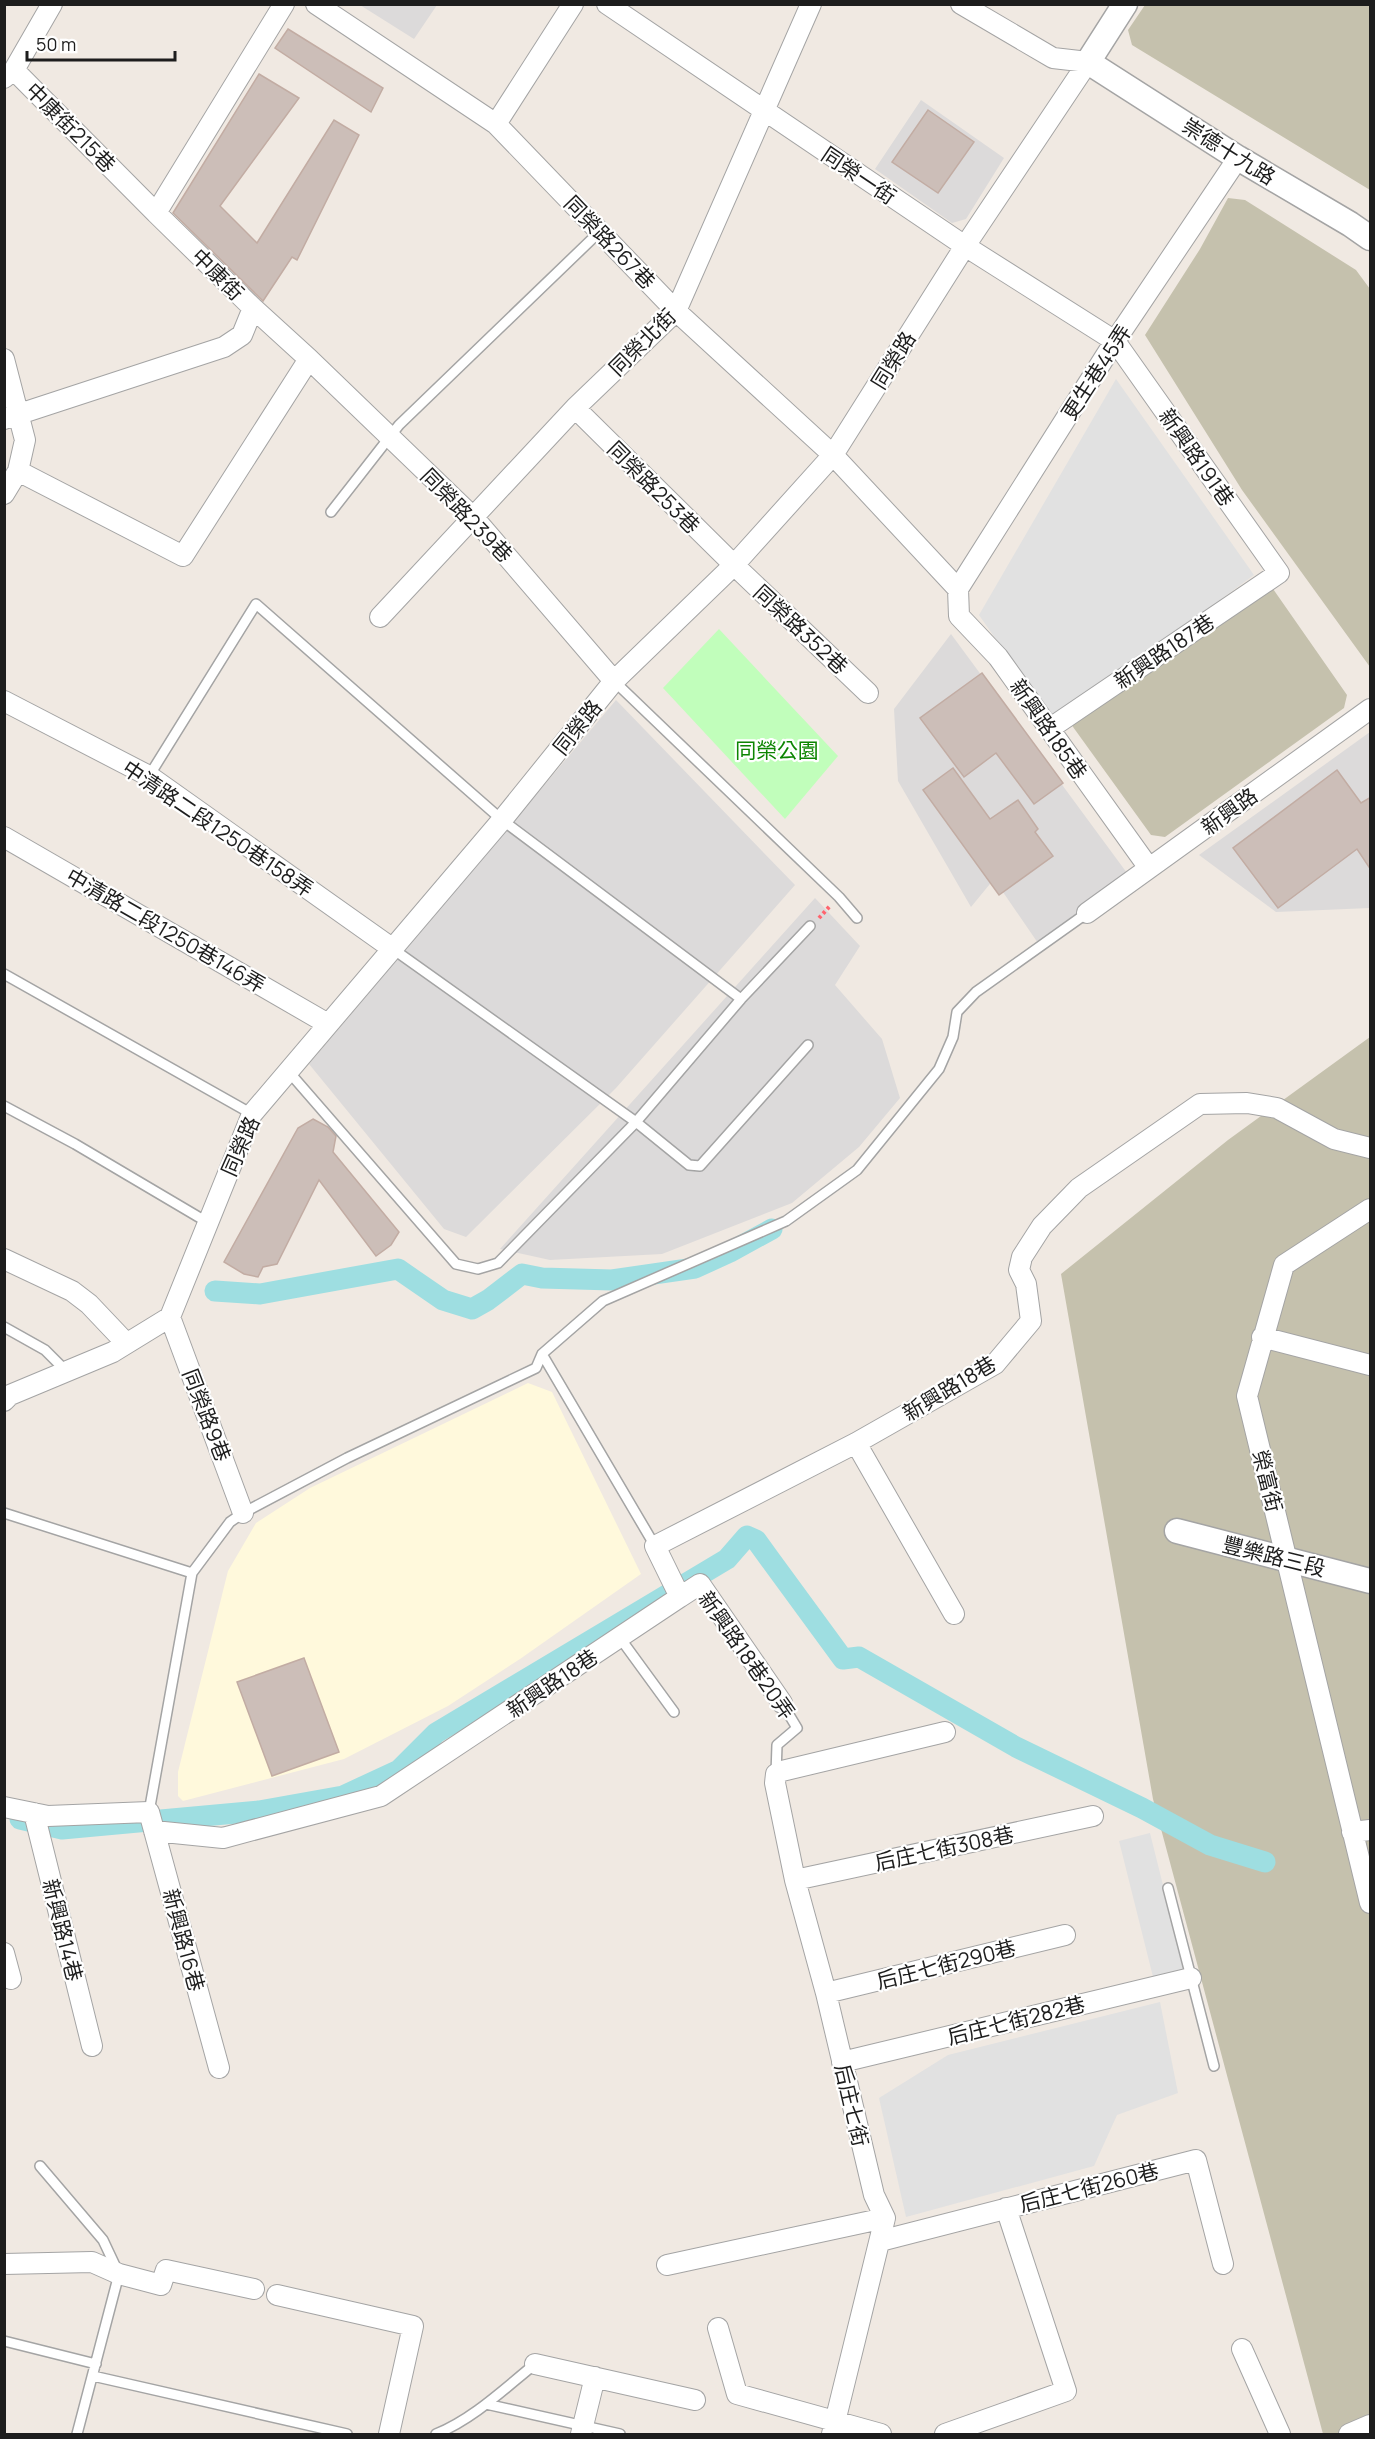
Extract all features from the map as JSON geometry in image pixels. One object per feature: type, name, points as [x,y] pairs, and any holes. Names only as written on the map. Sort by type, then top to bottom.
[{"type":"street","name":"中康街215巷","points":[[52,4],[9,74],[156,213]]},
{"type":"street","points":[[156,213],[284,4]]},
{"type":"street","points":[[316,4],[496,124],[573,4]]},
{"type":"street","name":"同榮一街","points":[[607,4],[965,246],[1115,340]]},
{"type":"street","name":"同榮北街","points":[[380,617],[575,408],[676,311],[811,4]]},
{"type":"street","points":[[962,4],[1053,58],[1088,62]]},
{"type":"street","name":"同榮路","points":[[170,1317],[252,1114],[502,820],[614,681],[734,565],[833,455],[965,246],[1125,4]]},
{"type":"street","name":"崇德十九路","points":[[1088,62],[1238,158],[1371,238]]},
{"type":"street","name":"同榮路267巷","points":[[496,124],[676,311],[833,455],[958,589]]},
{"type":"street","name":"更生巷45弄","points":[[958,589],[1115,340],[1238,158]]},
{"type":"street","name":"中康街","points":[[12,417],[224,347],[242,335],[253,308],[156,213]]},
{"type":"street","name":"同榮路239巷","points":[[253,308],[474,518],[614,681]]},
{"type":"street","name":"新興路191巷","points":[[1115,340],[1280,573]]},
{"type":"street","points":[[4,359],[12,417],[26,440],[18,471],[4,495]]},
{"type":"street","points":[[18,471],[183,556],[309,359]]},
{"type":"street","name":"同榮路253巷","points":[[575,408],[734,565]]},
{"type":"street","name":"同榮路352巷","points":[[734,565],[868,693]]},
{"type":"street","name":"新興路187巷","points":[[1049,729],[1280,573]]},
{"type":"street","name":"新興路185巷","points":[[958,589],[959,616],[998,657],[1149,868]]},
{"type":"street","name":"中清路二段1250巷158弄","points":[[4,701],[149,776],[393,949]]},
{"type":"street","name":"新興路","points":[[1087,913],[1371,709]]},
{"type":"street","name":"中清路二段1250巷146弄","points":[[4,837],[328,1024]]},
{"type":"street","name":"新興路18巷","points":[[655,1545],[856,1443],[994,1364],[1031,1321],[1026,1284],[1019,1270],[1022,1257],[1042,1226],[1079,1188],[1200,1104],[1247,1103],[1277,1108],[1334,1139],[1371,1148]]},
{"type":"street","name":"榮富街","points":[[1371,1209],[1284,1265],[1247,1396],[1287,1558],[1361,1831],[1371,1903]]},
{"type":"street","points":[[4,1259],[72,1291],[89,1304],[126,1343]]},
{"type":"street","points":[[6,1396],[113,1352],[170,1317]]},
{"type":"street","name":"同榮路9巷","points":[[170,1317],[243,1513]]},
{"type":"street","points":[[1262,1337],[1371,1365]]},
{"type":"street","points":[[856,1443],[954,1614]]},
{"type":"street","name":"豐樂路三段","points":[[1177,1531],[1371,1581]]},
{"type":"street","points":[[655,1545],[680,1597]]},
{"type":"street","name":"新興路18巷20弄","points":[[680,1597],[700,1584],[782,1703]]},
{"type":"street","name":"新興路18巷","points":[[152,1822],[223,1838],[381,1796],[680,1597]]},
{"type":"street","points":[[776,1774],[945,1732]]},
{"type":"street","name":"后庄七街","points":[[776,1774],[775,1783],[795,1880],[826,1993],[874,2195],[885,2218]]},
{"type":"street","points":[[4,1807],[48,1816],[152,1822]]},
{"type":"street","name":"新興路14巷","points":[[34,1813],[92,2046]]},
{"type":"street","name":"后庄七街308巷","points":[[795,1880],[1093,1816]]},
{"type":"street","name":"新興路16巷","points":[[152,1822],[219,2068]]},
{"type":"street","name":"后庄七街290巷","points":[[826,1993],[1065,1935]]},
{"type":"street","points":[[4,1953],[11,1979]]},
{"type":"street","name":"后庄七街282巷","points":[[842,2062],[1191,1978]]},
{"type":"street","name":"后庄七街260巷","points":[[880,2241],[1196,2160],[1223,2264]]},
{"type":"street","points":[[945,2434],[1066,2391],[1006,2208]]},
{"type":"street","points":[[667,2265],[885,2218],[834,2428]]},
{"type":"street","points":[[4,2264],[92,2262],[119,2274],[161,2285],[166,2270],[254,2289]]},
{"type":"street","points":[[277,2295],[413,2326],[389,2434]]},
{"type":"street","points":[[718,2328],[737,2394],[834,2428],[881,2434]]},
{"type":"street","points":[[1242,2349],[1280,2434]]},
{"type":"street","points":[[535,2364],[695,2400]]},
{"type":"street","points":[[582,2430],[595,2377]]},
{"type":"street","points":[[1349,2434],[1371,2425]]},
{"type":"lane","points":[[331,512],[390,437],[598,230]]},
{"type":"lane","points":[[149,776],[256,604],[502,820],[741,999]]},
{"type":"lane","points":[[614,681],[839,897],[857,918]]},
{"type":"lane","points":[[152,1822],[192,1573],[230,1522],[347,1458],[536,1368],[542,1354],[603,1301],[786,1221],[858,1170],[939,1069],[953,1037],[957,1012],[976,993],[1087,913]]},
{"type":"lane","points":[[289,1072],[456,1264],[478,1269],[498,1263],[636,1122],[741,999],[810,927]]},
{"type":"lane","points":[[393,949],[636,1122],[689,1165],[700,1166],[808,1045]]},
{"type":"lane","points":[[4,974],[252,1114]]},
{"type":"lane","points":[[4,1106],[75,1144],[207,1222]]},
{"type":"lane","points":[[4,1328],[45,1350],[66,1371]]},
{"type":"lane","points":[[542,1354],[655,1545]]},
{"type":"lane","points":[[4,1513],[192,1573]]},
{"type":"lane","points":[[620,1638],[674,1712]]},
{"type":"lane","name":"新興路18巷20弄","points":[[776,1774],[777,1745],[797,1728],[782,1703]]},
{"type":"lane","points":[[1168,1888],[1214,2066]]},
{"type":"lane","points":[[40,2166],[103,2240],[119,2274],[77,2434]]},
{"type":"lane","points":[[4,2341],[96,2364]]},
{"type":"lane","points":[[436,2434],[454,2427],[535,2364]]},
{"type":"lane","points":[[93,2376],[347,2434]]},
{"type":"lane","points":[[486,2404],[582,2430],[620,2434]]},
{"type":"path","points":[[810,927],[839,897]]},
{"type":"shaded area","points":[[437,4],[414,39],[360,5]]},
{"type":"shaded area","points":[[1145,5],[1370,5],[1370,190],[1132,45],[1128,30]]},
{"type":"shaded area","points":[[921,100],[1004,158],[966,219],[952,223],[875,169]]},
{"type":"shaded area","points":[[1228,198],[1245,200],[1356,270],[1370,289],[1370,667],[1242,490],[1145,335],[1200,249]]},
{"type":"shaded area","points":[[1116,379],[1254,575],[1054,722],[979,615]]},
{"type":"shaded area","points":[[1271,586],[1347,695],[1344,708],[1165,837],[1151,835],[1068,720]]},
{"type":"shaded area","points":[[951,634],[1127,873],[1040,946],[994,879],[971,907],[898,781],[894,709]]},
{"type":"shaded area","points":[[616,700],[795,885],[616,1088],[466,1237],[444,1229],[309,1064]]},
{"type":"shaded area","points":[[1370,732],[1370,908],[1276,912],[1199,855]]},
{"type":"shaded area","points":[[815,898],[860,946],[835,985],[882,1039],[900,1098],[859,1147],[792,1203],[662,1254],[550,1260],[500,1249]]},
{"type":"shaded area","points":[[1370,1037],[1370,2434],[1323,2434],[1153,1799],[1061,1274],[1228,1140]]},
{"type":"shaded area","points":[[528,1383],[552,1392],[641,1574],[520,1659],[448,1706],[344,1759],[183,1801],[178,1796],[178,1772],[228,1571],[256,1523],[310,1488]]},
{"type":"shaded area","points":[[1150,1833],[1185,1973],[1154,1981],[1119,1841]]},
{"type":"shaded area","points":[[1160,2002],[1178,2093],[1117,2115],[1094,2166],[906,2217],[879,2098],[948,2055]]},
{"type":"green space","name":"同榮公園","points":[[719,629],[838,756],[785,819],[663,688]]},
{"type":"building","points":[[288,29],[383,88],[371,112],[275,48]]},
{"type":"building","points":[[259,74],[299,98],[220,206],[257,243],[334,120],[359,135],[297,260],[292,257],[263,301],[173,213]]},
{"type":"building","points":[[928,110],[974,142],[938,193],[892,162]]},
{"type":"building","points":[[982,673],[1063,783],[1034,804],[996,753],[964,777],[920,718]]},
{"type":"building","points":[[953,768],[990,819],[1018,800],[1038,829],[1035,832],[1053,856],[999,895],[923,790]]},
{"type":"building","points":[[1337,770],[1361,803],[1371,797],[1371,870],[1357,849],[1278,908],[1233,848]]},
{"type":"building","points":[[313,1119],[328,1127],[336,1136],[333,1152],[399,1232],[391,1245],[376,1256],[319,1180],[277,1264],[263,1267],[258,1277],[244,1274],[224,1262],[298,1128]]},
{"type":"building","points":[[304,1658],[339,1752],[272,1776],[237,1682]]},
{"type":"waterway","points":[[215,1291],[260,1294],[398,1269],[443,1300],[472,1309],[488,1300],[522,1274],[542,1278],[612,1280],[695,1268],[772,1229]]},
{"type":"waterway","points":[[20,1819],[62,1829],[259,1811],[343,1796],[399,1770],[436,1733],[727,1559],[747,1536],[756,1540],[843,1659],[859,1657],[1016,1747],[1142,1808],[1210,1845],[1265,1862]]}]
